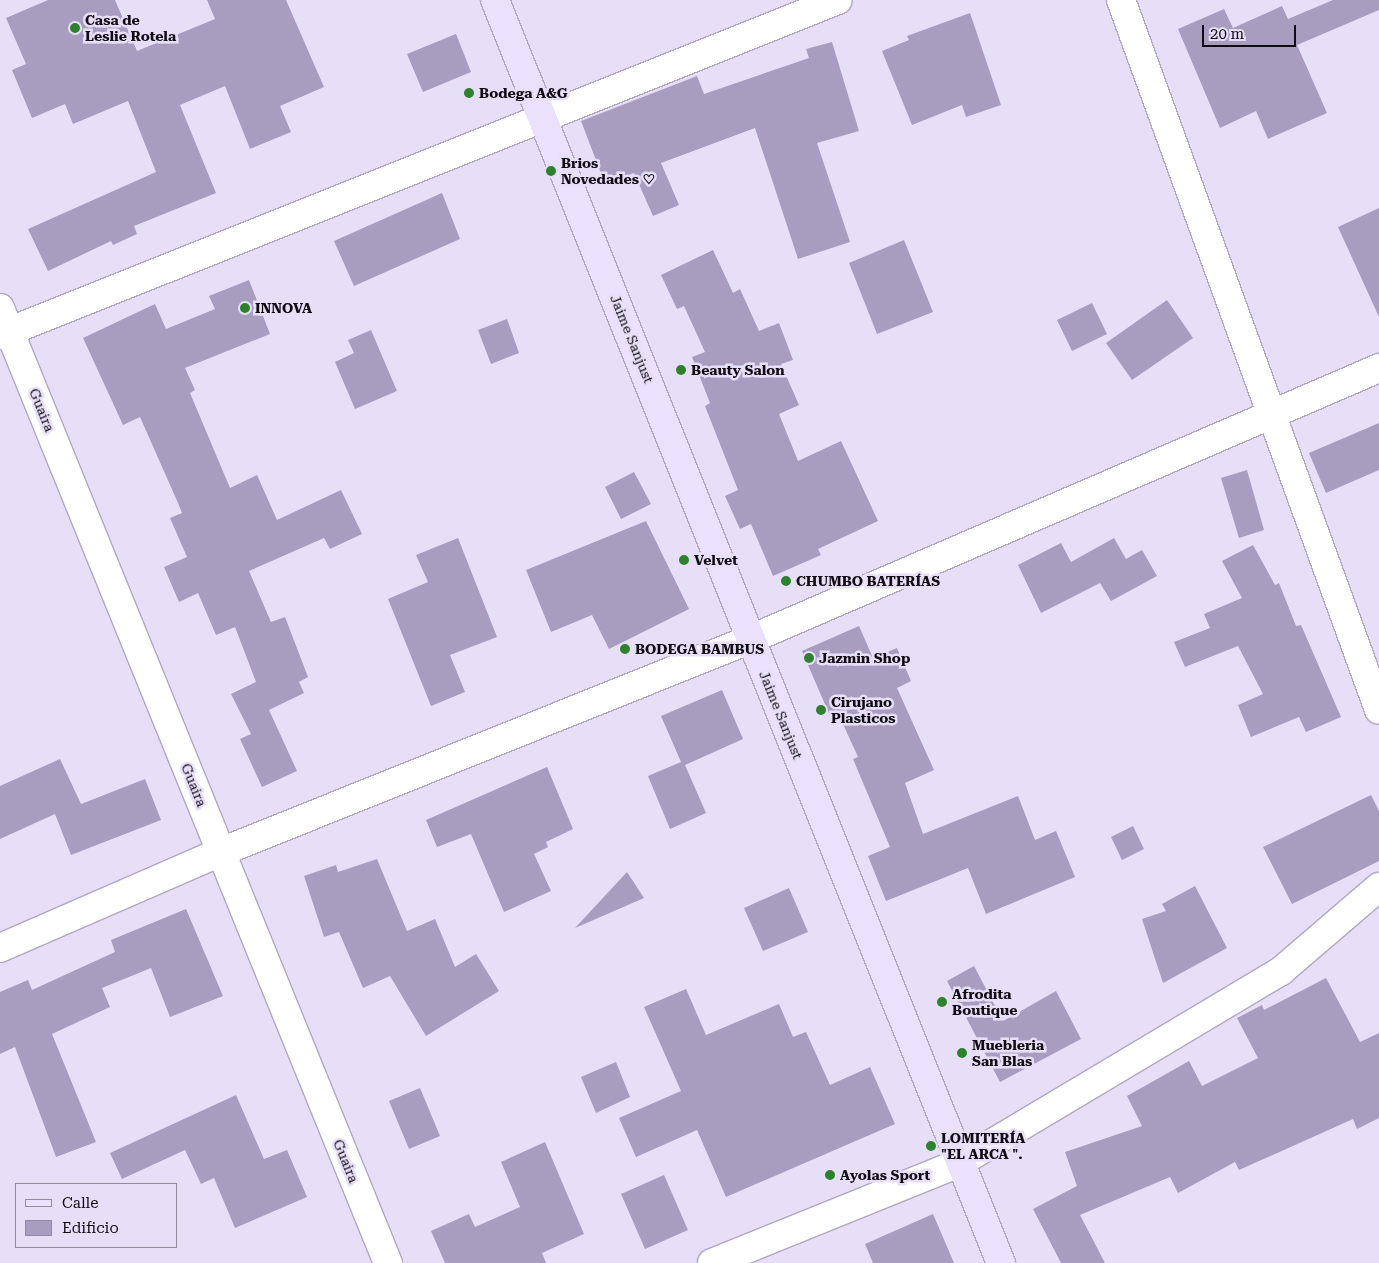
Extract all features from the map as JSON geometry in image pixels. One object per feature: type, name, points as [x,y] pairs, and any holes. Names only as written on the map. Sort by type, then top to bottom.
[{"type":"main road","name":"Jaime Sanjust","points":[[495,0],[544,118],[959,1163],[1002,1263]]},
{"type":"street","points":[[3,325],[544,118],[838,0]]},
{"type":"street","points":[[1121,0],[1270,416],[1379,710]]},
{"type":"street","name":"Guaira","points":[[3,325],[221,852],[388,1263]]},
{"type":"street","points":[[0,948],[221,852],[751,639],[1379,368]]},
{"type":"street","points":[[712,1263],[959,1163],[1281,971],[1379,887]]},
{"type":"building","points":[[48,0],[115,0],[137,51],[215,19],[207,0],[286,0],[324,87],[280,106],[291,132],[250,149],[225,86],[180,105],[216,193],[134,226],[137,234],[113,245],[111,241],[48,271],[28,229],[156,172],[128,101],[73,124],[65,104],[32,118],[12,70],[26,64],[6,18]]},
{"type":"building","points":[[1333,0],[1379,0],[1379,10],[1297,45],[1327,113],[1268,139],[1256,111],[1220,128],[1178,29],[1224,9],[1233,28],[1282,6],[1288,19]]},
{"type":"building","points":[[970,13],[1001,105],[966,117],[962,105],[912,125],[882,51],[909,40],[907,36]]},
{"type":"building","points":[[456,34],[471,72],[423,92],[407,54]]},
{"type":"building","points":[[832,42],[859,131],[817,143],[850,242],[798,259],[755,128],[661,163],[679,205],[653,216],[634,173],[605,184],[581,121],[697,76],[704,94],[809,58],[806,49]]},
{"type":"building","points":[[442,193],[460,239],[354,286],[334,241]]},
{"type":"building","points":[[1379,208],[1379,317],[1338,227]]},
{"type":"building","points":[[904,240],[933,312],[877,334],[849,263]]},
{"type":"building","points":[[713,250],[733,293],[740,289],[759,331],[779,323],[793,360],[781,364],[799,405],[779,414],[798,461],[841,441],[878,521],[818,549],[821,555],[773,576],[751,524],[740,529],[725,496],[738,490],[705,406],[710,403],[692,357],[705,352],[684,306],[677,309],[661,275]]},
{"type":"building","points":[[249,280],[270,334],[185,368],[195,390],[190,393],[230,488],[257,475],[277,520],[341,490],[362,534],[330,549],[324,538],[249,571],[271,622],[285,617],[308,677],[299,682],[304,693],[269,710],[297,771],[262,787],[240,739],[251,734],[231,694],[256,682],[235,627],[216,635],[198,593],[179,602],[164,567],[187,557],[170,518],[182,513],[140,417],[123,425],[83,338],[155,304],[166,329],[215,309],[209,296]]},
{"type":"building","points":[[1167,300],[1193,338],[1132,380],[1106,343]]},
{"type":"building","points":[[1092,303],[1107,334],[1072,351],[1057,320]]},
{"type":"building","points":[[507,319],[519,353],[491,364],[478,330]]},
{"type":"building","points":[[371,330],[397,391],[355,409],[335,362],[354,353],[348,340]]},
{"type":"building","points":[[1379,423],[1379,470],[1326,493],[1309,453]]},
{"type":"building","points":[[1247,470],[1264,530],[1239,538],[1221,478]]},
{"type":"building","points":[[634,472],[651,504],[621,519],[605,487]]},
{"type":"building","points":[[646,521],[689,609],[609,649],[592,615],[551,632],[526,570]]},
{"type":"building","points":[[458,538],[497,637],[450,655],[465,692],[431,706],[388,599],[428,582],[416,555]]},
{"type":"building","points":[[1114,538],[1126,559],[1142,550],[1157,576],[1111,601],[1100,583],[1041,613],[1018,565],[1061,543],[1071,562]]},
{"type":"building","points":[[1253,545],[1275,585],[1279,583],[1296,626],[1301,625],[1341,717],[1306,732],[1299,717],[1251,737],[1238,705],[1263,694],[1238,646],[1185,667],[1174,642],[1210,628],[1204,614],[1242,598],[1222,561]]},
{"type":"building","points":[[859,626],[873,658],[897,648],[911,681],[897,688],[934,770],[905,783],[923,834],[1018,796],[1035,840],[1056,831],[1075,877],[986,914],[968,868],[886,901],[868,856],[890,847],[853,759],[858,757],[838,713],[830,716],[802,651]]},
{"type":"building","points":[[722,690],[743,739],[685,765],[706,813],[670,829],[648,776],[681,762],[661,716]]},
{"type":"building","points":[[60,759],[81,804],[145,779],[161,820],[71,855],[55,814],[0,839],[0,786]]},
{"type":"building","points":[[547,767],[573,829],[546,842],[548,847],[534,854],[551,891],[504,912],[471,834],[437,847],[426,820]]},
{"type":"building","points":[[1371,795],[1379,811],[1379,861],[1292,904],[1263,847]]},
{"type":"building","points":[[1133,826],[1144,849],[1122,860],[1111,837]]},
{"type":"building","points":[[377,859],[407,931],[435,919],[455,967],[476,954],[499,991],[426,1036],[390,976],[363,988],[339,932],[324,937],[304,876],[336,865],[338,872]]},
{"type":"building","points":[[627,872],[644,898],[575,928]]},
{"type":"building","points":[[1195,886],[1227,948],[1163,983],[1142,919],[1166,911],[1162,904]]},
{"type":"building","points":[[789,888],[808,932],[763,951],[744,908]]},
{"type":"building","points":[[186,909],[223,996],[170,1017],[151,968],[102,988],[110,1007],[52,1034],[96,1142],[56,1157],[15,1047],[0,1054],[0,992],[28,980],[32,990],[115,952],[111,940]]},
{"type":"building","points":[[974,966],[1003,1021],[1056,991],[1081,1039],[1000,1082],[947,981]]},
{"type":"building","points":[[1326,978],[1360,1042],[1379,1033],[1379,1118],[1357,1129],[1353,1119],[1239,1170],[1235,1162],[1178,1193],[1170,1177],[1080,1215],[1105,1263],[1061,1263],[1033,1209],[1077,1186],[1065,1152],[1142,1126],[1127,1096],[1189,1061],[1202,1086],[1258,1058],[1237,1018],[1262,1005],[1264,1010]]},
{"type":"building","points":[[686,989],[706,1035],[779,1004],[793,1037],[806,1032],[830,1085],[870,1067],[895,1124],[726,1197],[697,1130],[636,1157],[619,1118],[681,1091],[644,1007]]},
{"type":"building","points":[[616,1062],[630,1097],[596,1113],[581,1077]]},
{"type":"building","points":[[420,1088],[440,1136],[409,1149],[389,1101]]},
{"type":"building","points":[[236,1095],[264,1159],[287,1150],[307,1197],[235,1228],[214,1178],[201,1184],[185,1150],[122,1179],[110,1153]]},
{"type":"building","points":[[545,1142],[584,1234],[542,1253],[546,1263],[445,1263],[431,1231],[469,1214],[475,1227],[520,1207],[501,1162]]},
{"type":"building","points":[[664,1175],[688,1230],[645,1249],[621,1194]]},
{"type":"building","points":[[933,1214],[954,1263],[873,1263],[865,1244]]},
{"type":"place","name":"Casa de Leslie Rotela","points":[[75,28]]},
{"type":"place","name":"Bodega A&G","points":[[469,93]]},
{"type":"place","name":"Brios Novedades ♡","points":[[551,171]]},
{"type":"place","name":"INNOVA","points":[[245,308]]},
{"type":"place","name":"Beauty Salon","points":[[681,370]]},
{"type":"place","name":"Velvet","points":[[684,560]]},
{"type":"place","name":"CHUMBO BATERÍAS","points":[[786,581]]},
{"type":"place","name":"BODEGA BAMBUS","points":[[625,649]]},
{"type":"place","name":"Jazmin Shop","points":[[809,658]]},
{"type":"place","name":"Cirujano Plasticos","points":[[821,710]]},
{"type":"place","name":"Afrodita Boutique","points":[[942,1002]]},
{"type":"place","name":"Muebleria San Blas","points":[[962,1053]]},
{"type":"place","name":"LOMITERÍA \"EL ARCA \".","points":[[931,1146]]},
{"type":"place","name":"Ayolas Sport","points":[[830,1175]]}]
